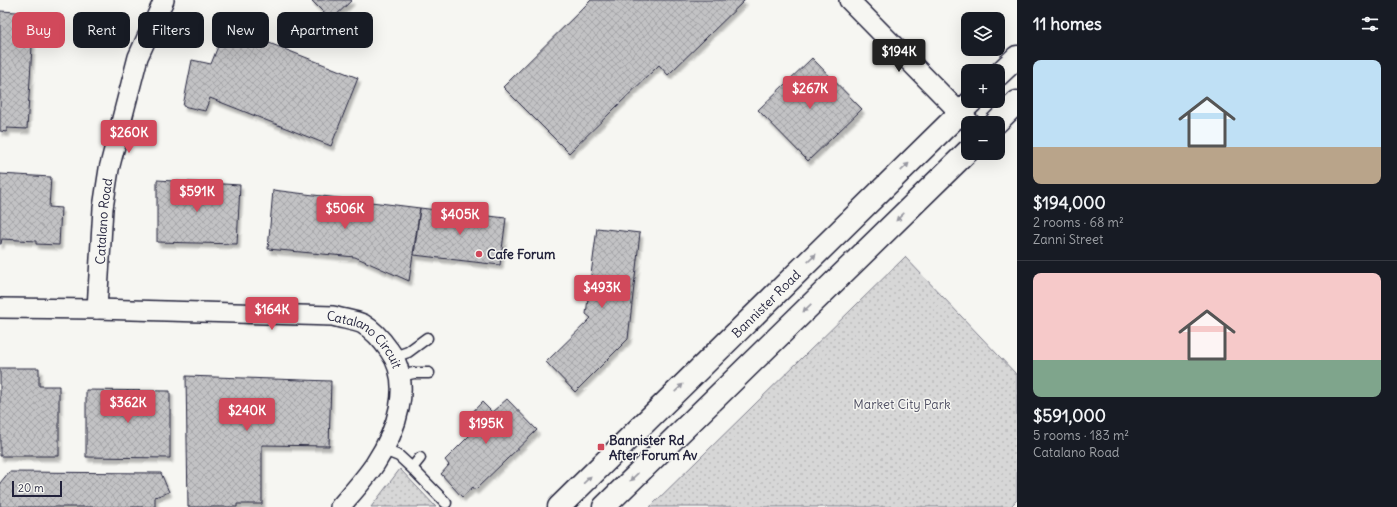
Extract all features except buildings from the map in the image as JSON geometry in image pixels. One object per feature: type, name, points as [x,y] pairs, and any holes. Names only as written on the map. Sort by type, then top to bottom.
[{"type":"main road","points":[[1005,68],[1017,57]]},
{"type":"main road","points":[[1003,116],[1017,102]]},
{"type":"main road","name":"Bannister Road","points":[[559,507],[967,112]]},
{"type":"main road","points":[[604,507],[961,158]]},
{"type":"street","name":"Catalano Road","points":[[96,309],[103,208],[109,169],[138,57],[164,0]]},
{"type":"street","points":[[849,0],[967,112]]},
{"type":"street","name":"Catalano Circuit","points":[[0,308],[96,309],[333,316],[362,324],[381,339],[394,357],[400,376],[401,390],[399,412],[392,434],[384,450],[374,465],[340,507]]},
{"type":"lane","points":[[394,357],[408,352],[427,338]]},
{"type":"lane","points":[[400,376],[414,373],[429,373]]},
{"type":"lane","points":[[384,450],[399,456],[446,503]]},
{"type":"lane","points":[[412,468],[420,458]]},
{"type":"green space","name":"Market City Park","points":[[905,257],[1017,375],[1017,500],[1010,507],[650,507]]},
{"type":"green space","points":[[400,469],[436,507],[371,507]]},
{"type":"place","name":"Cafe Forum","points":[[479,254]]},
{"type":"place","name":"Bannister Rd After Forum Av","points":[[601,447]]}]
